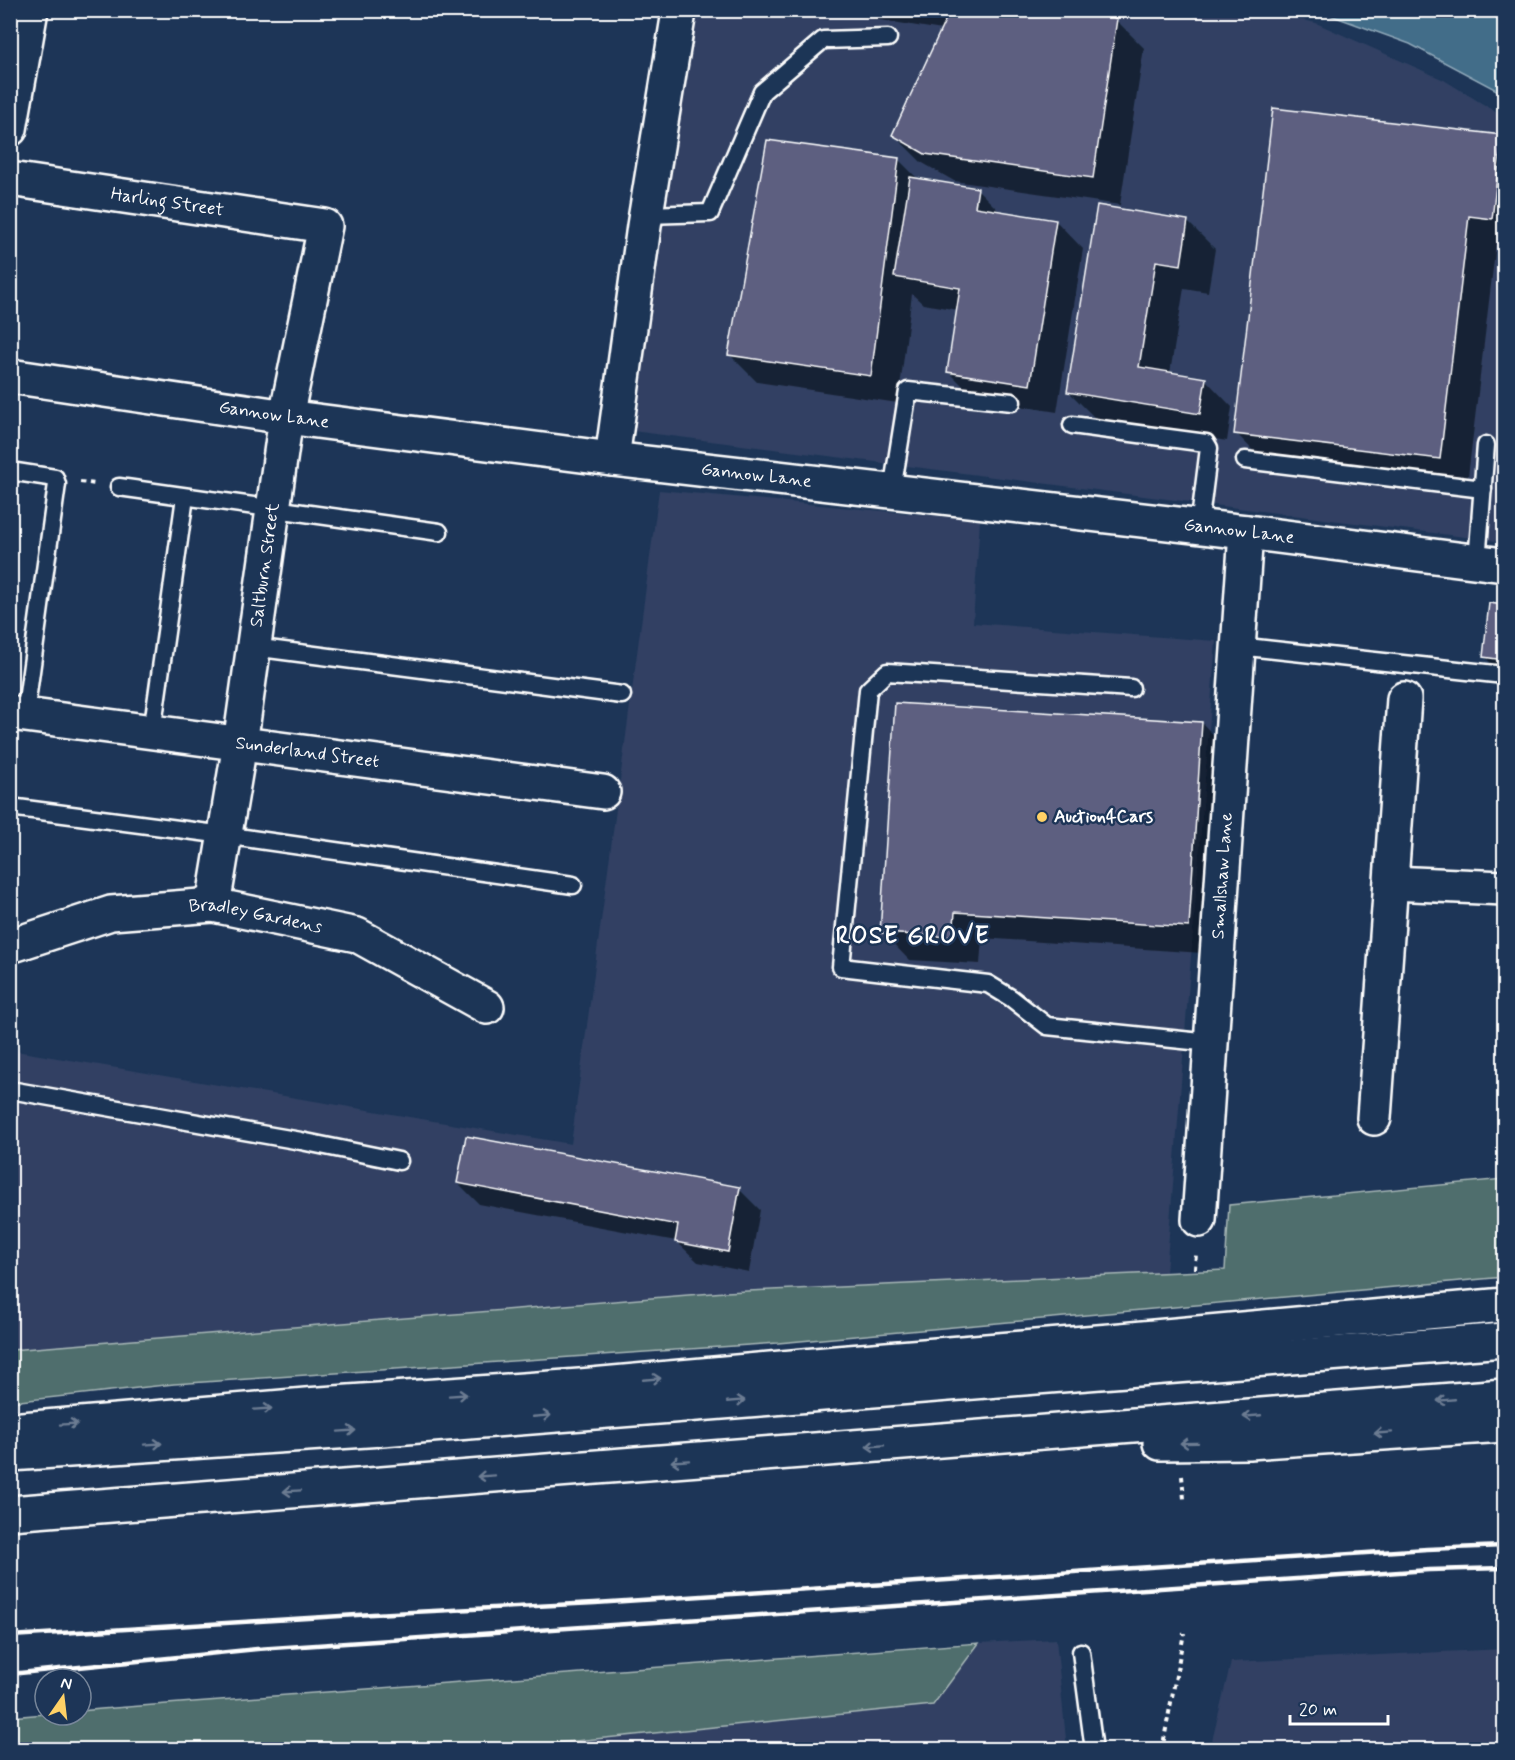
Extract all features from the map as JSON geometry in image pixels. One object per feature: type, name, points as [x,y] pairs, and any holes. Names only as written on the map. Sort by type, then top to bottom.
[{"type":"main road","points":[[10,129],[16,68],[31,10]]},
{"type":"main road","points":[[612,459],[646,215],[680,12]]},
{"type":"main road","name":"Harling Street","points":[[10,179],[325,226]]},
{"type":"main road","name":"Saltburn Street","points":[[213,905],[240,744],[286,417],[325,226]]},
{"type":"main road","name":"Gannow Lane","points":[[10,376],[286,417],[612,459],[1246,532],[1491,564]]},
{"type":"main road","name":"Smallshaw Lane","points":[[1199,1220],[1246,532]]},
{"type":"main road","points":[[1374,1118],[1404,699]]},
{"type":"main road","name":"Sunderland Street","points":[[18,714],[603,792]]},
{"type":"main road","points":[[1391,882],[1504,888]]},
{"type":"main road","name":"Bradley Gardens","points":[[10,946],[111,914],[213,905],[357,935],[487,1007]]},
{"type":"main road","points":[[10,1430],[306,1405],[580,1386],[1504,1305]]},
{"type":"main road","points":[[10,1454],[405,1427],[1504,1340]]},
{"type":"main road","points":[[10,1513],[1504,1396]]},
{"type":"main road","points":[[933,1441],[1103,1445],[1249,1442],[1504,1425]]},
{"type":"lane","points":[[646,215],[710,213],[762,92],[823,40],[888,38]]},
{"type":"lane","points":[[892,491],[908,391],[1012,402]]},
{"type":"lane","points":[[1072,425],[1206,443],[1209,448],[1199,527]]},
{"type":"lane","points":[[1486,445],[1483,489],[1491,564]]},
{"type":"lane","points":[[1245,460],[1483,489]]},
{"type":"lane","points":[[10,471],[55,478],[57,484],[18,714]]},
{"type":"lane","points":[[119,488],[439,532]]},
{"type":"lane","points":[[152,732],[185,497]]},
{"type":"lane","points":[[1238,646],[1504,675]]},
{"type":"lane","points":[[254,647],[622,695]]},
{"type":"lane","points":[[1131,688],[887,672],[868,690],[841,967],[988,984],[1011,998],[1047,1026],[1211,1043]]},
{"type":"lane","points":[[10,807],[573,885]]},
{"type":"lane","points":[[10,1090],[310,1142],[399,1161]]},
{"type":"lane","points":[[1082,1652],[1094,1749]]},
{"type":"path","points":[[55,478],[119,488]]},
{"type":"path","points":[[1182,1470],[1184,1499]]},
{"type":"path","points":[[1162,1749],[1184,1634]]},
{"type":"shaded area","points":[[690,11],[1264,11],[1316,23],[1444,80],[1504,117],[1504,542],[632,431]]},
{"type":"shaded area","points":[[1319,11],[1504,11],[1504,94],[1410,44]]},
{"type":"shaded area","points":[[659,490],[980,520],[973,623],[1216,641],[1166,1273],[725,1292],[11,1350],[10,1050],[571,1144]]},
{"type":"shaded area","points":[[1056,1639],[1067,1749],[486,1750],[933,1705],[979,1643]]},
{"type":"shaded area","points":[[1504,1649],[1504,1749],[1210,1749],[1231,1662]]},
{"type":"green space","points":[[1504,1179],[1504,1277],[778,1343],[174,1384],[11,1402],[11,1350],[725,1292],[1225,1270],[1229,1205]]},
{"type":"green space","points":[[979,1643],[933,1705],[486,1750],[11,1749],[11,1717],[33,1715],[33,1727],[93,1727],[93,1710]]},
{"type":"building","points":[[950,10],[1099,10],[1117,19],[1093,178],[925,154],[892,135]]},
{"type":"building","points":[[1273,108],[1502,135],[1492,219],[1469,216],[1440,459],[1234,434]]},
{"type":"building","points":[[767,140],[899,158],[871,376],[728,355]]},
{"type":"building","points":[[910,177],[978,188],[975,207],[1056,220],[1030,385],[947,372],[960,288],[894,277]]},
{"type":"building","points":[[1097,205],[1188,220],[1181,265],[1156,261],[1139,367],[1206,378],[1200,414],[1067,392]]},
{"type":"building","points":[[1489,603],[1504,605],[1504,660],[1483,657]]},
{"type":"building","name":"Auction4Cars","points":[[895,703],[1202,722],[1189,927],[955,912],[953,937],[880,933]]},
{"type":"building","points":[[466,1136],[740,1187],[728,1252],[675,1242],[678,1225],[457,1183]]},
{"type":"building","points":[[894,1743],[895,1750],[826,1750]]},
{"type":"railway","points":[[10,1636],[595,1603],[1427,1549],[1504,1546]]},
{"type":"railway","points":[[10,1674],[257,1649],[1429,1570],[1504,1568]]},
{"type":"place","name":"Auction4Cars","points":[[1042,817]]},
{"type":"district","name":"ROSE GROVE","points":[[913,936]]}]
